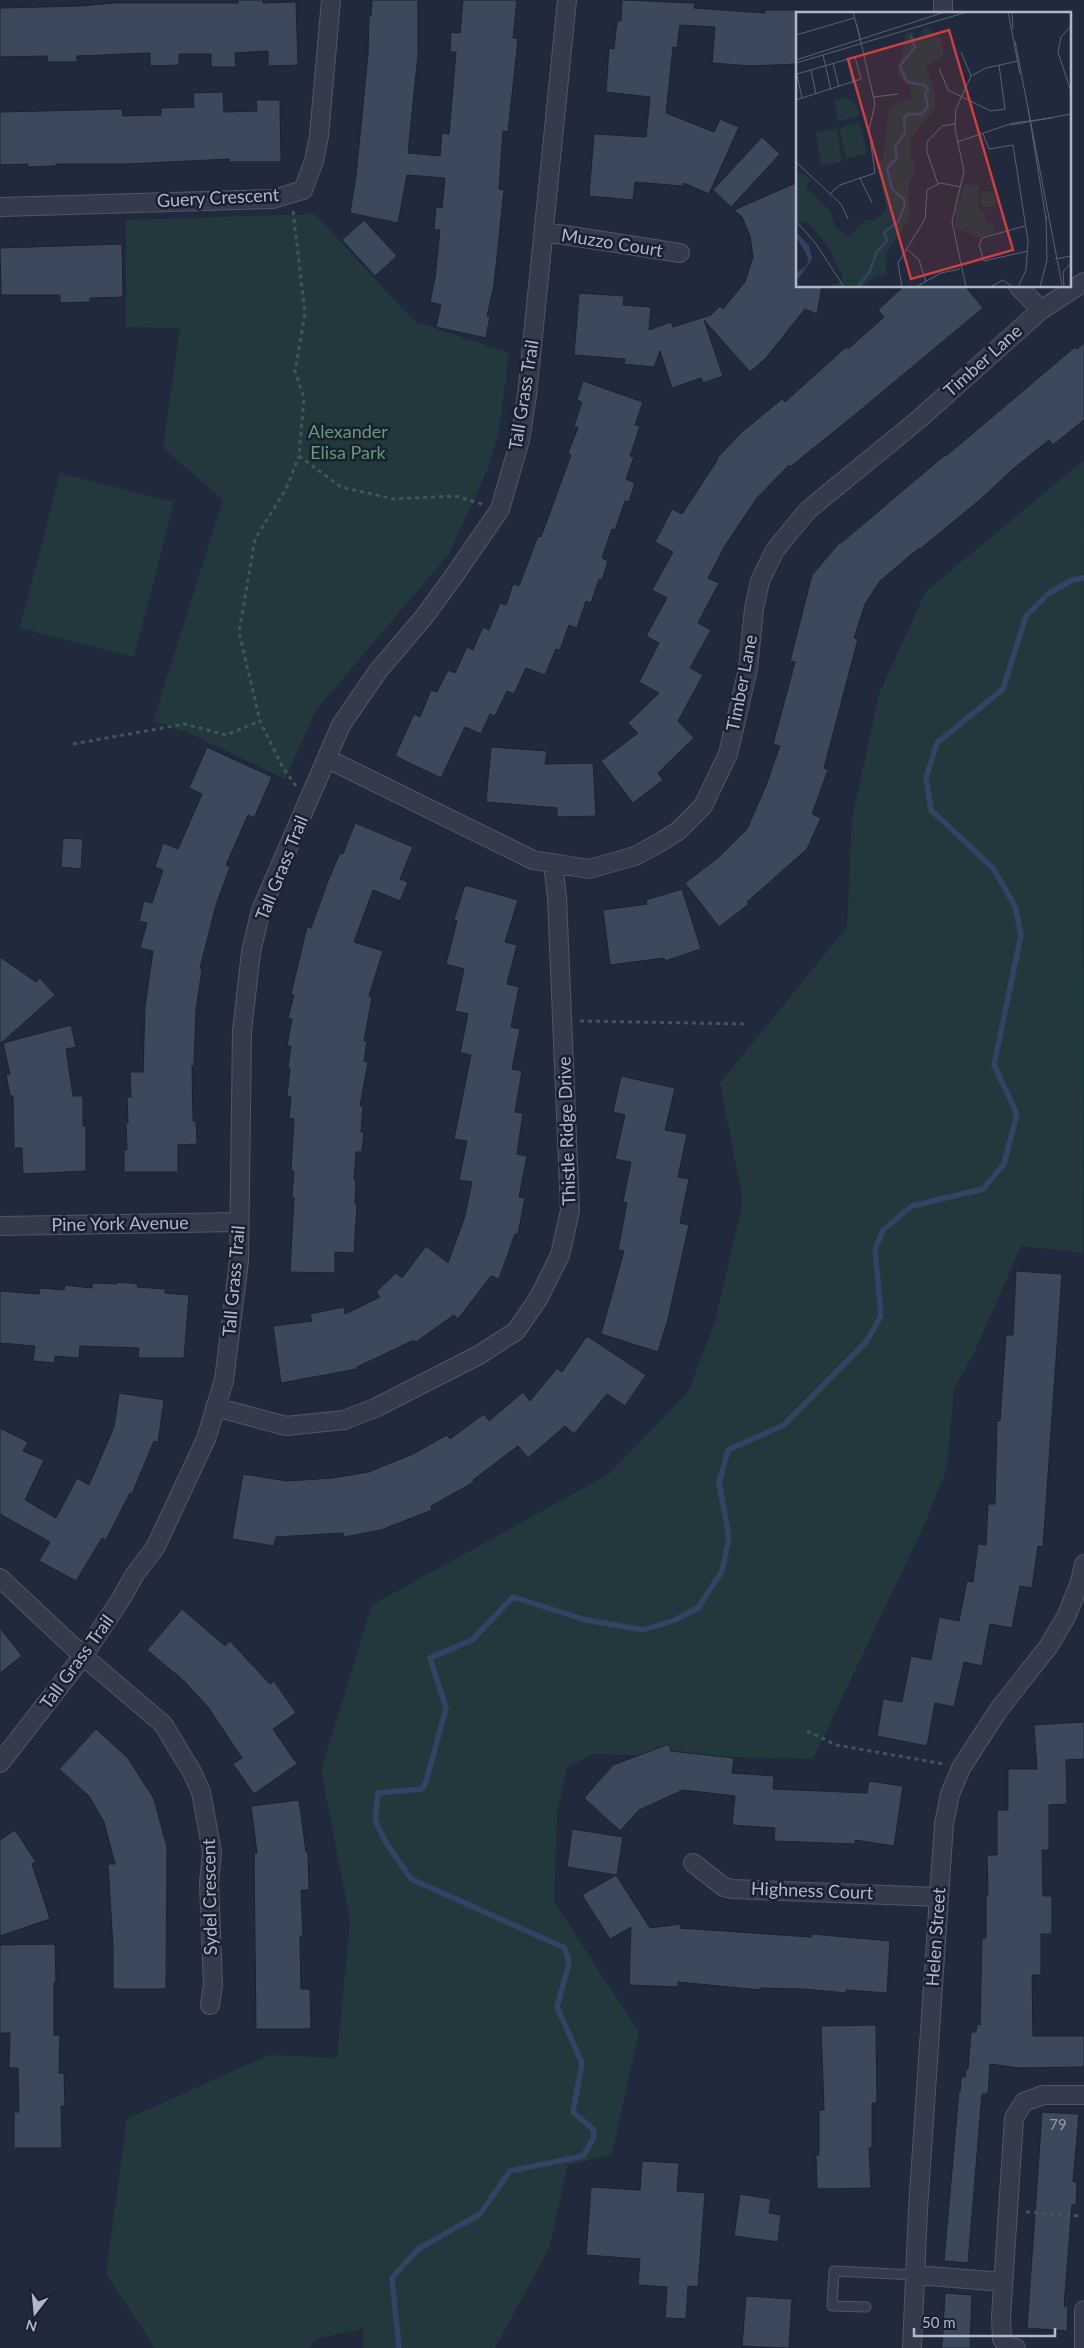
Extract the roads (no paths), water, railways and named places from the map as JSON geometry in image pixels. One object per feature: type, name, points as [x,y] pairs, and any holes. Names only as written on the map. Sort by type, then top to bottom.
[{"type":"street","name":"Guery Crescent","points":[[0,207],[273,199],[302,190],[314,161],[326,73],[331,0]]},
{"type":"street","name":"Tall Grass Trail","points":[[0,1764],[83,1656],[121,1599],[135,1574],[155,1548],[194,1468],[215,1407],[228,1358],[239,1261],[242,1031],[251,952],[261,910],[328,759],[341,725],[358,698],[424,617],[475,548],[500,509],[520,440],[525,412],[545,232],[567,0]]},
{"type":"street","name":"Muzzo Court","points":[[545,232],[680,253]]},
{"type":"street","name":"Timber Lane","points":[[328,759],[533,860],[589,869],[634,856],[678,831],[703,806],[728,754],[748,669],[754,609],[760,581],[775,550],[808,510],[918,420],[1040,310],[1084,282]]},
{"type":"street","points":[[1020,288],[1040,310]]},
{"type":"street","name":"Thistle Ridge Drive","points":[[215,1407],[286,1426],[344,1420],[374,1408],[479,1355],[516,1331],[538,1299],[560,1255],[570,1211],[557,897],[553,864]]},
{"type":"street","name":"Pine York Avenue","points":[[0,1226],[239,1222]]},
{"type":"street","name":"Helen Street","points":[[912,2348],[944,1824],[950,1794],[961,1768],[1000,1708],[1048,1647],[1066,1617],[1080,1582],[1084,1564]]},
{"type":"street","name":"Sydel Crescent","points":[[0,1578],[83,1656],[163,1724],[183,1754],[201,1792],[212,1852],[209,1883],[213,1985],[210,2005]]},
{"type":"street","name":"Highness Court","points":[[693,1863],[724,1887],[732,1890],[939,1897]]},
{"type":"street","points":[[1016,2348],[1010,2348],[1002,2339],[1003,2282],[1014,2118],[1024,2102],[1043,2095],[1084,2095]]},
{"type":"street","points":[[916,2276],[1003,2282]]},
{"type":"street","points":[[1084,2310],[1084,2348]]},
{"type":"lane","points":[[866,2307],[832,2306],[834,2271],[916,2276]]},
{"type":"waterway","points":[[399,2348],[392,2278],[418,2249],[480,2214],[510,2171],[583,2156],[593,2139],[594,2130],[573,2112],[582,2063],[557,2007],[569,1963],[565,1948],[411,1879],[385,1841],[375,1820],[378,1793],[422,1789],[426,1782],[446,1708],[430,1658],[472,1640],[513,1597],[586,1620],[643,1630],[675,1620],[698,1608],[722,1571],[729,1537],[719,1483],[728,1450],[784,1425],[866,1342],[881,1316],[875,1249],[883,1230],[912,1206],[983,1189],[1004,1164],[1017,1114],[994,1065],[1021,935],[1015,906],[993,868],[931,810],[926,778],[937,743],[1003,689],[1026,616],[1048,594],[1072,580],[1084,578]]},
{"type":"park label","name":"Alexander Elisa Park","points":[[348,442]]}]
